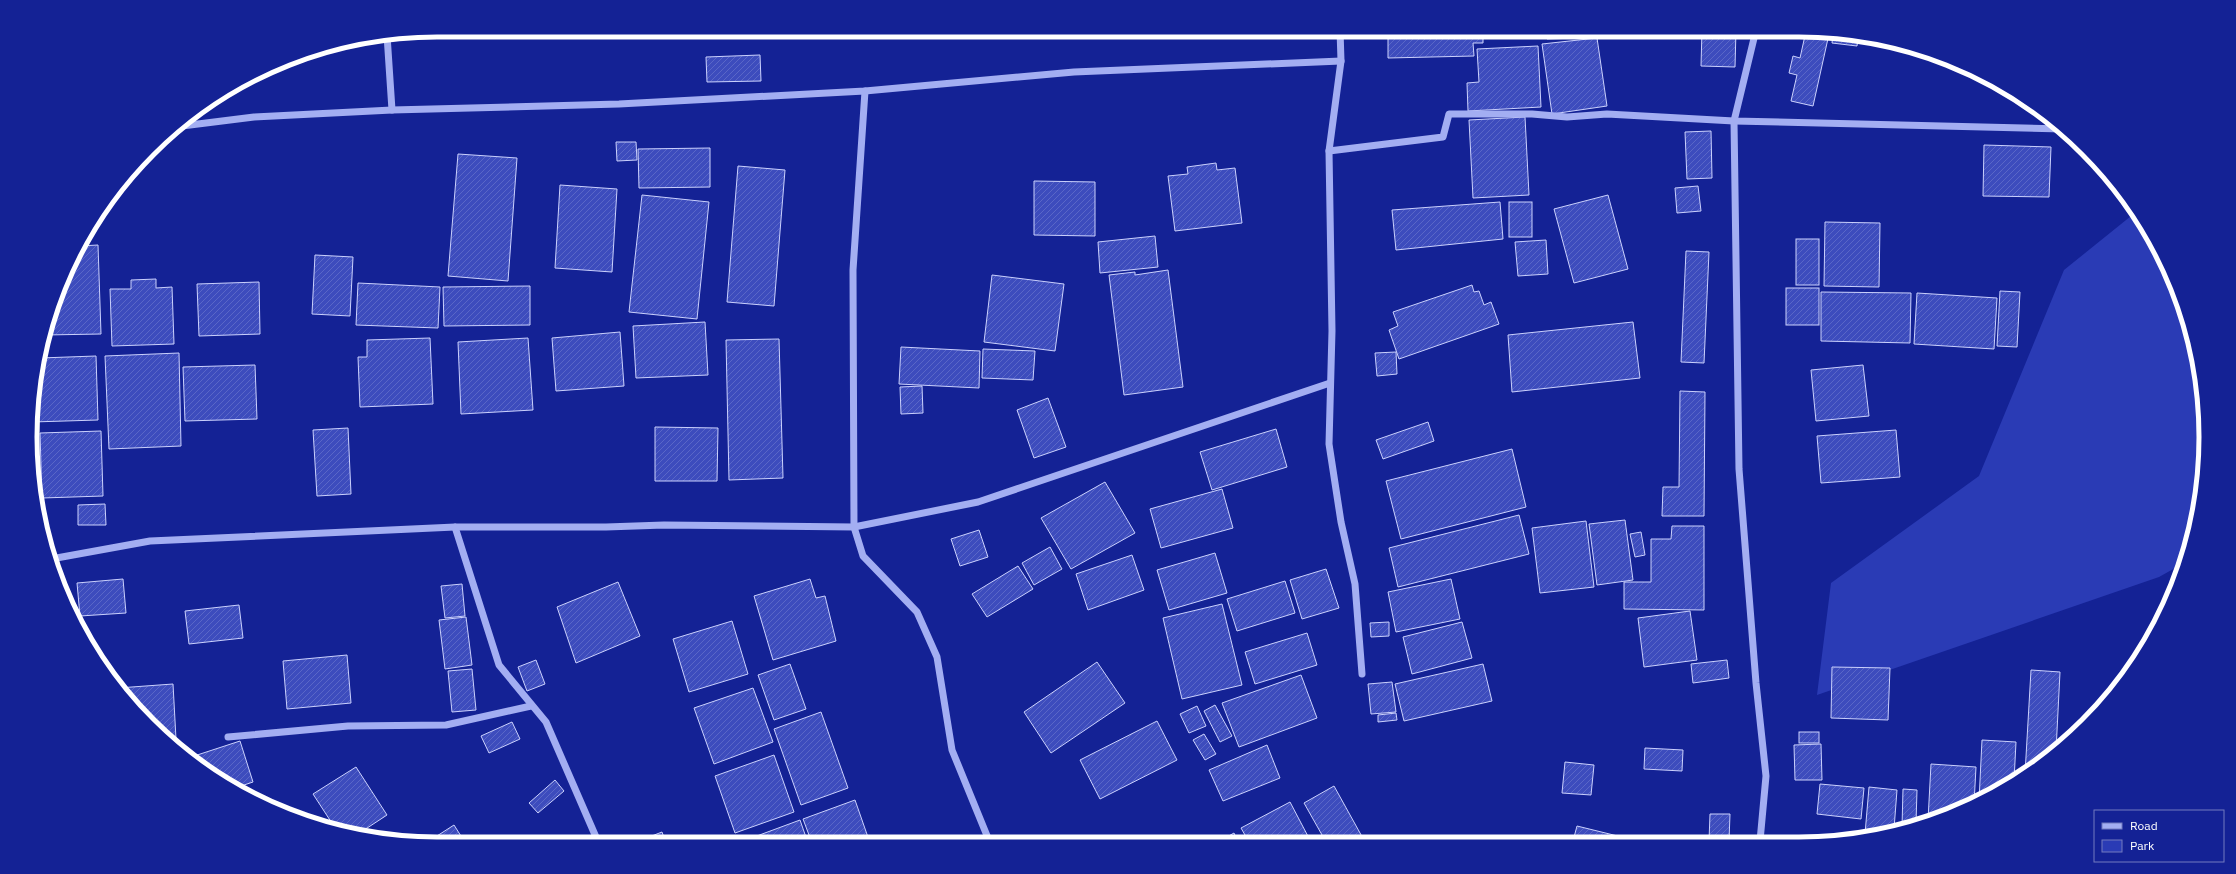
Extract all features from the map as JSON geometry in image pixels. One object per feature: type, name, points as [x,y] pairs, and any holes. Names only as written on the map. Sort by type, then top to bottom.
[{"type":"street","points":[[1340,37],[1341,61],[1328,151],[1332,331],[1329,444],[1341,522],[1354,584],[1362,674]]},
{"type":"street","points":[[1754,37],[1734,121],[1739,469],[1756,683],[1766,776],[1760,837]]},
{"type":"street","points":[[387,40],[392,110]]},
{"type":"street","points":[[186,125],[254,117],[392,110],[619,104],[865,91],[1074,72],[1341,61]]},
{"type":"street","points":[[865,91],[853,270],[854,527],[863,556],[917,612],[937,657],[952,750],[988,837]]},
{"type":"street","points":[[1328,151],[1443,137],[1449,114],[1532,114],[1567,117],[1607,114],[1734,121],[2054,129]]},
{"type":"street","points":[[56,558],[150,541],[455,527],[664,525],[854,527],[978,502],[1330,383]]},
{"type":"street","points":[[455,527],[499,665],[531,706],[546,722],[596,837]]},
{"type":"street","points":[[228,737],[348,726],[446,725],[531,706]]},
{"type":"green space","points":[[2132,215],[2158,260],[2169,284],[2178,308],[2191,359],[2196,385],[2199,437],[2196,489],[2178,566],[2159,577],[1817,695],[1831,583],[1979,476],[2064,270]]},
{"type":"building","points":[[1388,37],[1483,37],[1483,43],[1473,43],[1474,56],[1388,58]]},
{"type":"building","points":[[1547,37],[1579,38],[1547,39]]},
{"type":"building","points":[[1702,37],[1736,37],[1735,67],[1701,66]]},
{"type":"building","points":[[1805,37],[1828,38],[1813,106],[1791,101],[1797,75],[1789,73],[1793,56],[1800,58]]},
{"type":"building","points":[[1597,38],[1607,106],[1552,114],[1542,44]]},
{"type":"building","points":[[1832,39],[1858,41],[1857,46],[1832,43]]},
{"type":"building","points":[[1538,46],[1541,107],[1468,111],[1467,83],[1479,82],[1477,49]]},
{"type":"building","points":[[760,55],[761,81],[707,82],[706,57]]},
{"type":"building","points":[[1525,117],[1529,195],[1473,198],[1469,120]]},
{"type":"building","points":[[1711,131],[1712,178],[1687,179],[1685,132]]},
{"type":"building","points":[[616,142],[636,142],[637,160],[617,161]]},
{"type":"building","points":[[1984,145],[2051,147],[2049,197],[1983,196]]},
{"type":"building","points":[[710,148],[710,187],[639,188],[638,149]]},
{"type":"building","points":[[458,154],[517,158],[508,281],[448,276]]},
{"type":"building","points":[[1216,163],[1217,170],[1235,168],[1242,223],[1175,231],[1168,176],[1188,174],[1187,167]]},
{"type":"building","points":[[738,166],[785,170],[774,306],[727,302]]},
{"type":"building","points":[[1034,181],[1095,182],[1095,236],[1034,235]]},
{"type":"building","points":[[560,185],[617,189],[612,272],[555,268]]},
{"type":"building","points":[[1698,186],[1701,211],[1677,213],[1675,188]]},
{"type":"building","points":[[642,195],[709,202],[697,319],[629,312]]},
{"type":"building","points":[[1608,195],[1628,269],[1574,283],[1554,209]]},
{"type":"building","points":[[1500,202],[1503,239],[1396,250],[1392,210]]},
{"type":"building","points":[[1509,202],[1532,202],[1532,237],[1509,237]]},
{"type":"building","points":[[1825,222],[1880,223],[1879,287],[1824,286]]},
{"type":"building","points":[[1155,236],[1158,267],[1100,273],[1098,242]]},
{"type":"building","points":[[1796,239],[1819,239],[1819,285],[1796,285]]},
{"type":"building","points":[[1546,240],[1548,274],[1518,276],[1515,242]]},
{"type":"building","points":[[98,245],[101,334],[51,335],[67,284],[86,246]]},
{"type":"building","points":[[1686,251],[1709,252],[1704,363],[1681,362]]},
{"type":"building","points":[[315,255],[353,257],[350,316],[312,314]]},
{"type":"building","points":[[1168,270],[1183,387],[1124,395],[1109,275],[1135,272],[1135,275]]},
{"type":"building","points":[[992,275],[1064,284],[1055,351],[984,342]]},
{"type":"building","points":[[156,279],[156,288],[172,287],[174,344],[112,346],[110,289],[131,289],[131,280]]},
{"type":"building","points":[[259,282],[260,334],[199,336],[197,284]]},
{"type":"building","points":[[358,283],[440,287],[438,328],[356,325]]},
{"type":"building","points":[[1472,285],[1474,292],[1479,291],[1484,305],[1491,302],[1499,324],[1399,359],[1389,330],[1398,326],[1393,312]]},
{"type":"building","points":[[530,286],[530,325],[444,326],[443,287]]},
{"type":"building","points":[[1786,288],[1819,288],[1819,325],[1786,325]]},
{"type":"building","points":[[2000,291],[2020,292],[2017,347],[1997,346]]},
{"type":"building","points":[[1821,292],[1911,293],[1910,343],[1821,341]]},
{"type":"building","points":[[1917,293],[1997,298],[1994,349],[1914,344]]},
{"type":"building","points":[[705,322],[708,375],[636,378],[633,326]]},
{"type":"building","points":[[1633,322],[1640,378],[1512,392],[1508,335]]},
{"type":"building","points":[[620,332],[624,386],[556,391],[552,338]]},
{"type":"building","points":[[430,338],[433,404],[360,407],[358,357],[367,357],[367,340]]},
{"type":"building","points":[[528,338],[533,410],[461,414],[458,342]]},
{"type":"building","points":[[779,339],[783,478],[729,480],[726,340]]},
{"type":"building","points":[[901,347],[980,351],[979,388],[899,384]]},
{"type":"building","points":[[983,349],[1035,351],[1033,380],[982,378]]},
{"type":"building","points":[[1396,352],[1397,374],[1377,376],[1375,353]]},
{"type":"building","points":[[179,353],[181,446],[109,449],[105,356]]},
{"type":"building","points":[[96,356],[98,420],[38,422],[40,385],[45,358]]},
{"type":"building","points":[[255,365],[257,419],[185,421],[183,367]]},
{"type":"building","points":[[1863,365],[1869,416],[1816,421],[1811,370]]},
{"type":"building","points":[[922,386],[923,413],[901,414],[900,387]]},
{"type":"building","points":[[1680,391],[1705,392],[1704,516],[1662,516],[1663,487],[1679,487]]},
{"type":"building","points":[[1048,398],[1066,447],[1034,458],[1017,410]]},
{"type":"building","points":[[1428,422],[1434,441],[1383,459],[1376,440]]},
{"type":"building","points":[[655,427],[718,428],[717,481],[655,481]]},
{"type":"building","points":[[348,428],[351,494],[317,496],[313,430]]},
{"type":"building","points":[[1276,429],[1287,467],[1212,490],[1200,452]]},
{"type":"building","points":[[1896,430],[1900,477],[1821,483],[1817,436]]},
{"type":"building","points":[[101,431],[103,496],[42,498],[40,433]]},
{"type":"building","points":[[1512,449],[1526,507],[1401,539],[1386,481]]},
{"type":"building","points":[[1105,482],[1135,533],[1071,569],[1041,518]]},
{"type":"building","points":[[1222,489],[1233,528],[1161,548],[1150,509]]},
{"type":"building","points":[[105,504],[106,525],[78,525],[78,505]]},
{"type":"building","points":[[1519,515],[1529,554],[1398,587],[1389,548]]},
{"type":"building","points":[[1625,520],[1633,580],[1597,585],[1589,524]]},
{"type":"building","points":[[1586,521],[1594,587],[1540,593],[1532,528]]},
{"type":"building","points":[[1672,526],[1704,526],[1704,610],[1624,609],[1624,582],[1651,582],[1651,539],[1671,539]]},
{"type":"building","points":[[979,530],[988,557],[960,566],[951,539]]},
{"type":"building","points":[[1641,532],[1645,555],[1635,557],[1630,534]]},
{"type":"building","points":[[1050,547],[1062,569],[1034,585],[1022,563]]},
{"type":"building","points":[[1215,553],[1227,593],[1169,610],[1157,570]]},
{"type":"building","points":[[1132,555],[1144,590],[1088,610],[1076,574]]},
{"type":"building","points":[[1018,566],[1033,589],[987,617],[972,594]]},
{"type":"building","points":[[1326,569],[1339,608],[1302,619],[1290,580]]},
{"type":"building","points":[[123,579],[126,613],[80,616],[77,583]]},
{"type":"building","points":[[810,579],[816,598],[825,596],[836,641],[773,660],[754,596]]},
{"type":"building","points":[[1451,579],[1460,619],[1396,632],[1388,592]]},
{"type":"building","points":[[1285,581],[1295,613],[1237,631],[1227,599]]},
{"type":"building","points":[[618,582],[640,636],[576,663],[557,607]]},
{"type":"building","points":[[462,584],[465,616],[445,618],[441,586]]},
{"type":"building","points":[[1222,604],[1242,685],[1182,699],[1163,618]]},
{"type":"building","points":[[239,605],[243,638],[189,644],[185,611]]},
{"type":"building","points":[[1690,611],[1697,660],[1644,667],[1638,618]]},
{"type":"building","points":[[466,617],[472,665],[445,669],[439,620]]},
{"type":"building","points":[[732,621],[748,674],[689,692],[673,639]]},
{"type":"building","points":[[1389,622],[1389,636],[1371,637],[1370,623]]},
{"type":"building","points":[[1462,622],[1472,658],[1412,674],[1403,637]]},
{"type":"building","points":[[1307,633],[1317,665],[1255,684],[1245,652]]},
{"type":"building","points":[[347,655],[351,703],[287,709],[283,661]]},
{"type":"building","points":[[536,660],[545,684],[527,691],[518,667]]},
{"type":"building","points":[[1727,660],[1729,678],[1693,683],[1691,664]]},
{"type":"building","points":[[1097,662],[1125,703],[1051,753],[1024,712]]},
{"type":"building","points":[[790,664],[806,709],[774,720],[758,675]]},
{"type":"building","points":[[1483,664],[1492,701],[1404,721],[1395,684]]},
{"type":"building","points":[[1832,667],[1890,668],[1888,720],[1831,718]]},
{"type":"building","points":[[472,669],[476,710],[452,712],[448,671]]},
{"type":"building","points":[[2031,670],[2060,672],[2056,743],[2025,767]]},
{"type":"building","points":[[1301,675],[1317,718],[1239,747],[1222,703]]},
{"type":"building","points":[[1392,682],[1396,712],[1371,714],[1368,684]]},
{"type":"building","points":[[173,684],[176,739],[173,738],[154,720],[125,687]]},
{"type":"building","points":[[753,688],[773,742],[714,764],[694,708]]},
{"type":"building","points":[[1215,705],[1232,736],[1220,742],[1204,711]]},
{"type":"building","points":[[1197,706],[1206,726],[1189,733],[1180,714]]},
{"type":"building","points":[[821,712],[848,788],[801,805],[774,729]]},
{"type":"building","points":[[1396,713],[1397,720],[1378,722],[1378,715]]},
{"type":"building","points":[[1157,721],[1177,760],[1100,799],[1080,760]]},
{"type":"building","points":[[512,722],[520,739],[489,753],[481,736]]},
{"type":"building","points":[[1799,732],[1819,732],[1819,743],[1799,743]]},
{"type":"building","points":[[1204,734],[1216,754],[1205,760],[1193,740]]},
{"type":"building","points":[[1982,740],[2016,742],[2014,774],[1979,794]]},
{"type":"building","points":[[240,741],[253,782],[242,786],[215,770],[195,756]]},
{"type":"building","points":[[1821,744],[1822,780],[1795,780],[1794,745]]},
{"type":"building","points":[[1267,745],[1280,778],[1223,801],[1209,770]]},
{"type":"building","points":[[1645,748],[1683,750],[1682,771],[1644,769]]},
{"type":"building","points":[[774,755],[794,812],[735,833],[715,776]]},
{"type":"building","points":[[1565,762],[1594,765],[1591,795],[1562,793]]},
{"type":"building","points":[[1931,764],[1976,767],[1974,797],[1928,816]]},
{"type":"building","points":[[356,767],[387,815],[364,830],[332,823],[313,794]]},
{"type":"building","points":[[555,780],[564,791],[538,813],[529,803]]},
{"type":"building","points":[[1820,784],[1864,788],[1861,819],[1817,814]]},
{"type":"building","points":[[1334,786],[1362,837],[1323,837],[1304,803]]},
{"type":"building","points":[[1869,787],[1897,790],[1894,825],[1865,831]]},
{"type":"building","points":[[1903,789],[1917,790],[1916,819],[1902,823]]},
{"type":"building","points":[[855,800],[868,837],[810,837],[803,819]]},
{"type":"building","points":[[1290,802],[1308,837],[1246,837],[1241,828]]},
{"type":"building","points":[[1710,814],[1730,814],[1729,837],[1709,837]]},
{"type":"building","points":[[800,820],[806,837],[754,837]]},
{"type":"building","points":[[454,825],[462,837],[437,837],[435,837]]},
{"type":"building","points":[[1577,826],[1622,837],[1574,837]]},
{"type":"building","points":[[662,832],[664,837],[649,837]]},
{"type":"building","points":[[1234,833],[1236,837],[1227,837]]}]
